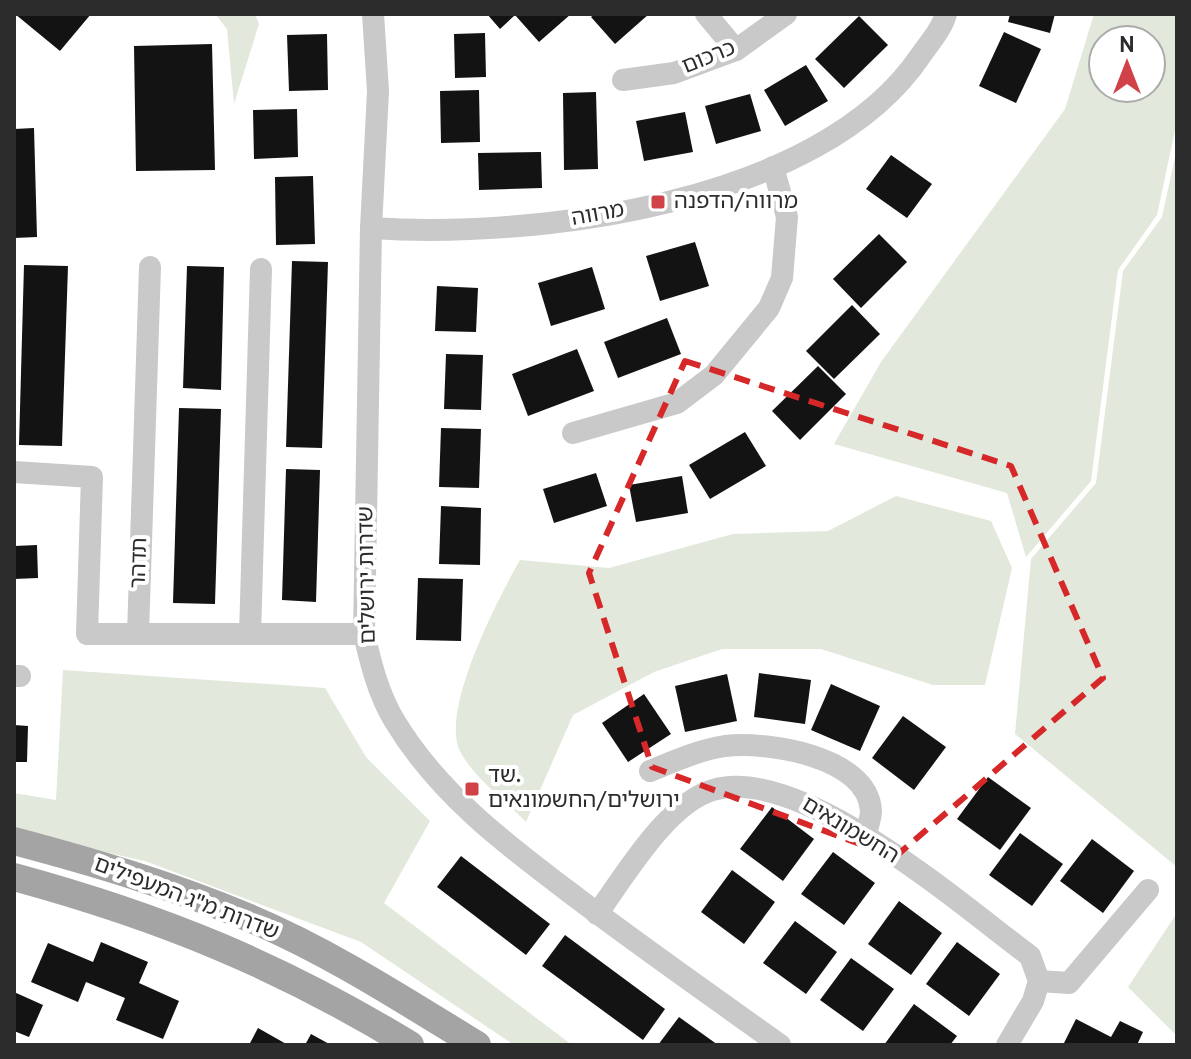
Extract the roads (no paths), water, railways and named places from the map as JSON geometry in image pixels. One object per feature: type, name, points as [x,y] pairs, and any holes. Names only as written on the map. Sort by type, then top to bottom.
[{"type":"main road","name":"שדרות מ\"ג המעפילים","points":[[14,841],[123,872],[247,917],[357,972],[477,1045]]},
{"type":"main road","name":"שדרות מ\"ג המעפילים","points":[[14,877],[112,905],[234,949],[340,1003],[410,1045]]},
{"type":"street","name":"שדרות ירושלים","points":[[373,14],[378,91],[371,228],[364,634],[373,675],[394,719],[428,767],[461,805],[508,847],[597,914],[780,1045]]},
{"type":"street","points":[[706,14],[736,50]]},
{"type":"street","name":"כרכום","points":[[623,80],[674,73],[736,50],[786,14]]},
{"type":"street","name":"מרווה","points":[[371,228],[439,232],[567,221],[657,205],[726,185],[773,167],[849,129],[911,70],[946,14]]},
{"type":"street","points":[[573,433],[677,403],[714,375],[769,308],[782,278],[787,217],[773,167]]},
{"type":"street","name":"תדהר","points":[[138,634],[150,267]]},
{"type":"street","points":[[250,634],[261,269]]},
{"type":"street","points":[[14,472],[92,477],[87,634],[364,634]]},
{"type":"street","points":[[650,771],[723,746],[762,743],[795,751],[852,777],[871,810],[866,835]]},
{"type":"street","name":"החשמונאים","points":[[597,914],[656,834],[685,807],[713,790],[752,788],[792,797],[866,835],[1030,956],[1039,981]]},
{"type":"street","points":[[1007,1045],[1033,1001],[1039,981],[1069,983],[1148,890]]},
{"type":"place","name":"מרווה/הדפנה","points":[[658,202]]},
{"type":"place","name":"שד. ירושלים/החשמונאים","points":[[472,789]]}]
